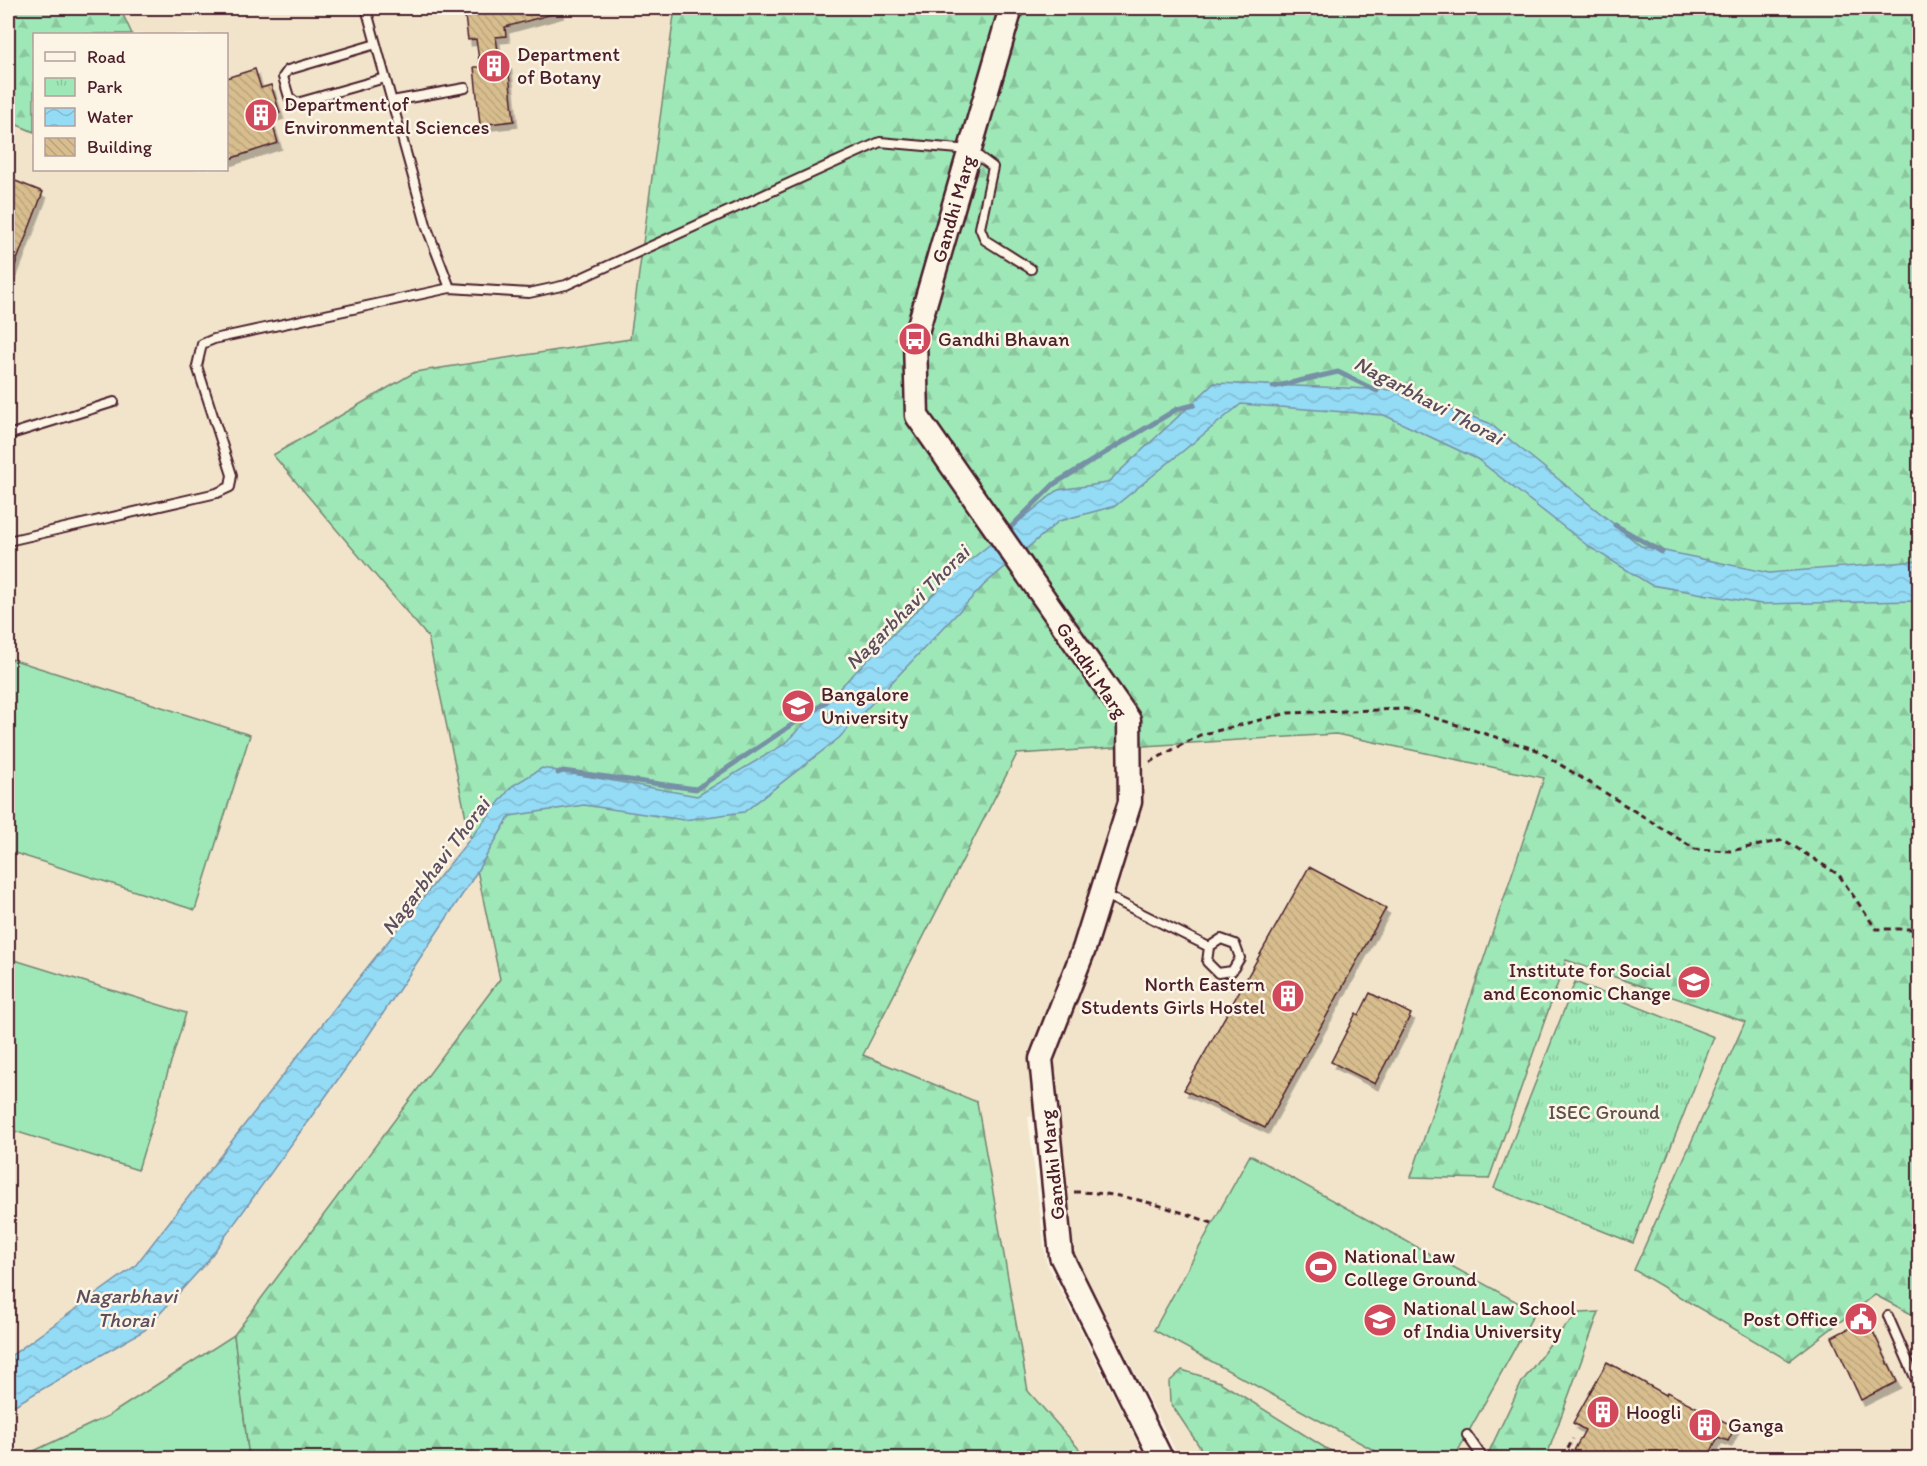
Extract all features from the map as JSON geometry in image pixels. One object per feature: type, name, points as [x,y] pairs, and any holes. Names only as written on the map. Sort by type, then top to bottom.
[{"type":"main road","name":"Gandhi Marg","points":[[1011,8],[915,339],[917,416],[1128,720],[1130,802],[1084,949],[1041,1059],[1061,1256],[1161,1458]]},
{"type":"lane","points":[[366,8],[427,228],[450,288]]},
{"type":"lane","points":[[376,44],[288,70],[284,77],[289,96],[297,103],[385,78]]},
{"type":"lane","points":[[392,101],[465,88]]},
{"type":"lane","points":[[8,541],[217,493],[230,487],[232,475],[197,366],[202,344],[214,339],[450,288],[530,293],[566,285],[880,142],[970,150],[993,167],[980,228],[985,240],[1031,269]]},
{"type":"lane","points":[[8,435],[114,402]]},
{"type":"lane","points":[[1101,894],[1209,947]]},
{"type":"lane","points":[[1221,939],[1235,944],[1240,958],[1232,971],[1218,973],[1207,962],[1209,947],[1221,939]]},
{"type":"lane","points":[[1888,1316],[1920,1389]]},
{"type":"lane","points":[[1467,1435],[1483,1458]]},
{"type":"path","points":[[1129,773],[1200,735],[1288,714],[1406,709],[1537,750],[1695,849],[1730,851],[1784,840],[1839,874],[1876,929],[1920,929]]},
{"type":"path","points":[[1055,1192],[1100,1192],[1172,1209],[1212,1223]]},
{"type":"path","points":[[1563,1458],[1573,1439]]},
{"type":"shaded area","name":"Bangalore University","points":[[8,8],[1919,8],[1919,1458],[1179,1458],[1075,1256],[1058,1113],[1028,1117],[1046,1261],[1145,1458],[8,1458]]},
{"type":"green space","points":[[8,8],[120,8],[132,33],[33,33],[33,132],[8,121]]},
{"type":"green space","name":"Bangalore University","points":[[675,8],[1919,8],[1919,1318],[1875,1295],[1789,1361],[1634,1270],[1745,1022],[1566,960],[1489,1179],[1411,1177],[1544,778],[1336,734],[1017,754],[863,1055],[977,1102],[1028,1391],[1087,1458],[249,1458],[234,1335],[500,979],[428,637],[273,455],[415,372],[630,339]]},
{"type":"green space","points":[[8,658],[250,735],[195,910],[8,851]]},
{"type":"green space","points":[[8,958],[186,1013],[138,1170],[8,1129]]},
{"type":"green space","name":"ISEC Ground","points":[[1575,982],[1714,1037],[1633,1243],[1494,1188]]},
{"type":"green space","name":"National Law College Ground","points":[[1250,1155],[1535,1312],[1454,1458],[1388,1458],[1154,1330]]},
{"type":"green space","points":[[1599,1312],[1546,1458],[1486,1458],[1522,1382],[1558,1333],[1580,1313]]},
{"type":"green space","points":[[234,1335],[249,1458],[19,1458],[108,1416]]},
{"type":"green space","points":[[1182,1370],[1220,1382],[1327,1449],[1348,1458],[1207,1458],[1170,1402],[1169,1382]]},
{"type":"water","name":"Nagarbhavi Thorai","points":[[1214,383],[1397,390],[1489,423],[1641,546],[1769,573],[1919,561],[1919,601],[1761,604],[1651,585],[1588,546],[1477,459],[1384,415],[1241,404],[1115,506],[1059,521],[985,584],[839,738],[744,812],[684,820],[584,805],[510,816],[470,883],[354,1057],[206,1263],[145,1330],[8,1409],[8,1358],[135,1266],[338,1004],[512,786],[542,768],[697,796],[783,745],[953,574],[1058,490],[1107,483]]},
{"type":"building","name":"Department of Botany","points":[[464,8],[560,8],[560,12],[505,27],[506,36],[496,37],[500,65],[508,64],[514,121],[480,125],[474,67],[480,67],[476,39],[468,40]]},
{"type":"building","name":"Department of Environmental Sciences","points":[[255,69],[261,88],[271,85],[280,113],[270,116],[278,143],[228,159],[228,77]]},
{"type":"building","points":[[8,178],[43,192],[9,281],[8,281]]},
{"type":"building","name":"North Eastern Students Girls Hostel","points":[[1309,867],[1386,908],[1265,1128],[1184,1090]]},
{"type":"building","points":[[1370,993],[1411,1014],[1375,1084],[1331,1062],[1356,1013],[1359,1015]]},
{"type":"building","points":[[1867,1319],[1897,1382],[1861,1400],[1832,1337]]},
{"type":"building","points":[[1607,1362],[1666,1395],[1667,1392],[1735,1427],[1728,1441],[1718,1437],[1708,1458],[1570,1458],[1585,1430],[1573,1423]]},
{"type":"waterway","name":"Nagarbhavi Thorai","points":[[1273,387],[1338,372],[1377,391]]},
{"type":"waterway","name":"Nagarbhavi Thorai","points":[[1007,531],[1054,484],[1177,409],[1194,405]]},
{"type":"waterway","name":"Nagarbhavi Thorai","points":[[1615,525],[1662,552]]},
{"type":"waterway","name":"Nagarbhavi Thorai","points":[[558,773],[563,771],[696,789],[826,702]]},
{"type":"place","name":"Department of Botany","points":[[494,66]]},
{"type":"place","name":"Department of Environmental Sciences","points":[[261,115]]},
{"type":"place","name":"Gandhi Bhavan","points":[[915,339]]},
{"type":"place","name":"Bangalore University","points":[[798,706]]},
{"type":"place","name":"Institute for Social and Economic Change","points":[[1694,982]]},
{"type":"place","name":"North Eastern Students Girls Hostel","points":[[1288,996]]},
{"type":"place","name":"National Law College Ground","points":[[1321,1267]]},
{"type":"place","name":"Post Office","points":[[1861,1319]]},
{"type":"place","name":"National Law School of India University","points":[[1380,1320]]},
{"type":"place","name":"Hoogli","points":[[1603,1412]]},
{"type":"place","name":"Ganga","points":[[1705,1425]]}]
